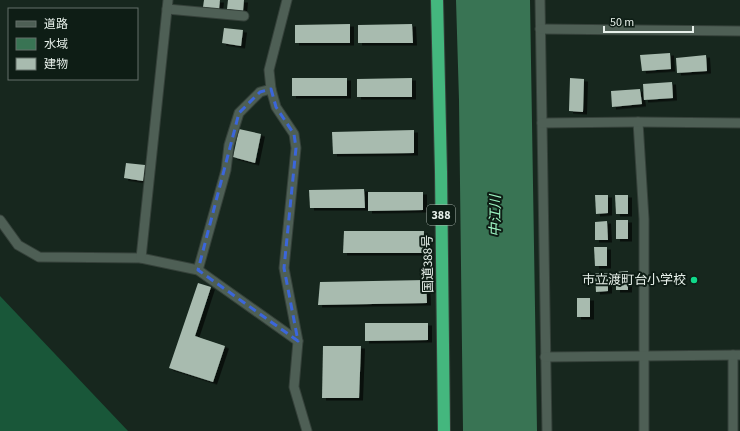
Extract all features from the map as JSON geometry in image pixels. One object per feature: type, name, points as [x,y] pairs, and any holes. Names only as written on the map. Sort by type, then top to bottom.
[{"type":"highway","name":"国道388号","points":[[437,0],[441,172],[444,431]]},
{"type":"street","points":[[287,0],[269,70],[271,89],[276,107],[294,134],[296,148],[284,268],[298,341],[294,387],[307,431]]},
{"type":"street","points":[[540,0],[547,431]]},
{"type":"street","points":[[141,258],[167,5],[244,16]]},
{"type":"street","points":[[540,29],[740,31]]},
{"type":"street","points":[[198,270],[226,170],[229,145],[239,113],[260,92],[271,89]]},
{"type":"street","points":[[638,122],[644,219],[644,431]]},
{"type":"street","points":[[542,123],[740,123]]},
{"type":"street","points":[[0,220],[18,245],[39,257],[141,258],[198,270],[298,341]]},
{"type":"street","points":[[545,357],[736,355],[734,431]]},
{"type":"highlighted area","points":[[271,89],[276,107],[294,134],[296,148],[284,268],[298,341],[198,270],[239,113],[260,92]]},
{"type":"shaded area","points":[[0,296],[128,431],[0,431]]},
{"type":"water","name":"中江川","points":[[456,0],[530,0],[537,431],[463,431],[459,100]]},
{"type":"building","points":[[204,0],[220,0],[219,9],[203,7]]},
{"type":"building","points":[[228,0],[244,0],[243,11],[227,9]]},
{"type":"building","points":[[350,24],[350,43],[295,43],[295,25]]},
{"type":"building","points":[[412,24],[413,43],[358,43],[358,25]]},
{"type":"building","points":[[224,28],[243,30],[241,46],[222,43]]},
{"type":"building","points":[[670,53],[671,69],[642,71],[640,55]]},
{"type":"building","points":[[706,55],[707,71],[677,73],[676,58]]},
{"type":"building","points":[[292,78],[347,78],[347,96],[292,96]]},
{"type":"building","points":[[412,78],[412,97],[357,97],[357,79]]},
{"type":"building","points":[[570,78],[584,79],[583,112],[569,111]]},
{"type":"building","points":[[672,82],[673,98],[644,100],[643,84]]},
{"type":"building","points":[[640,89],[642,104],[612,107],[611,91]]},
{"type":"building","points":[[239,129],[261,134],[255,163],[233,157]]},
{"type":"building","points":[[414,130],[414,153],[333,154],[332,132]]},
{"type":"building","points":[[126,163],[145,165],[143,181],[124,178]]},
{"type":"building","points":[[364,189],[365,208],[310,208],[309,190]]},
{"type":"building","points":[[368,192],[423,192],[423,210],[368,211]]},
{"type":"building","points":[[595,195],[608,195],[608,213],[596,214]]},
{"type":"building","points":[[615,195],[628,195],[628,214],[616,214]]},
{"type":"building","points":[[616,220],[628,220],[628,239],[616,239]]},
{"type":"building","points":[[607,221],[608,240],[595,240],[595,222]]},
{"type":"building","points":[[344,231],[424,231],[423,253],[343,253]]},
{"type":"building","points":[[594,247],[607,247],[607,266],[595,266]]},
{"type":"building","points":[[628,271],[628,290],[616,290],[616,272]]},
{"type":"building","points":[[595,273],[608,273],[608,291],[596,292]]},
{"type":"building","points":[[426,280],[427,303],[318,305],[320,282]]},
{"type":"building","points":[[198,283],[211,287],[195,336],[225,346],[213,382],[169,368]]},
{"type":"building","points":[[577,298],[590,298],[590,317],[577,317]]},
{"type":"building","points":[[365,323],[428,323],[428,340],[365,341]]},
{"type":"building","points":[[323,346],[361,346],[359,398],[322,398]]},
{"type":"place","name":"市立渡町台小学校","points":[[694,280]]}]
